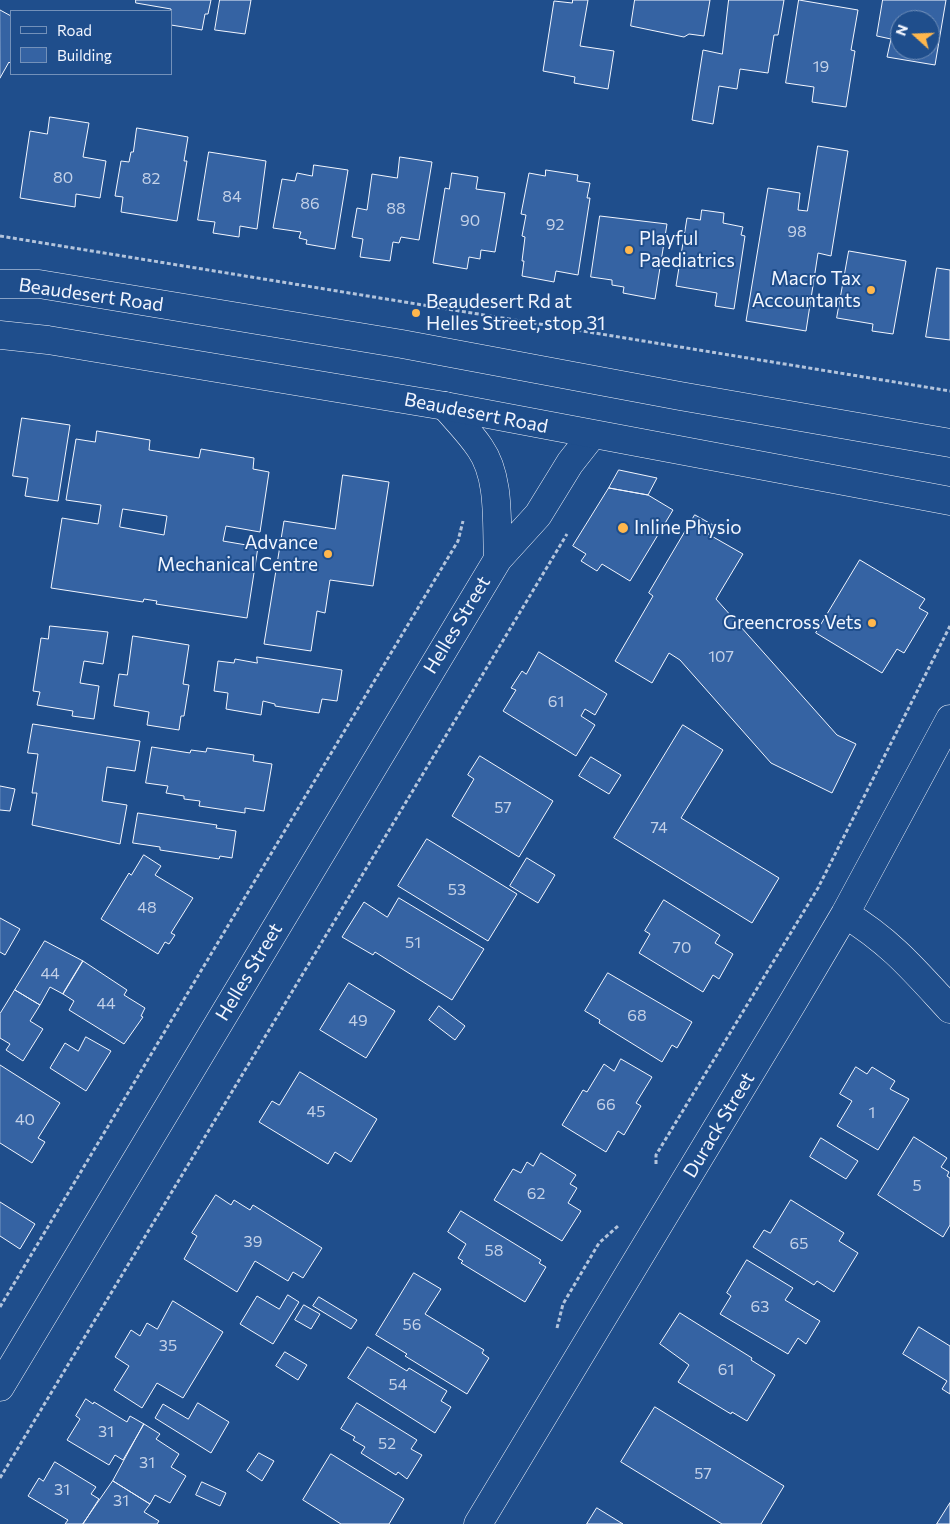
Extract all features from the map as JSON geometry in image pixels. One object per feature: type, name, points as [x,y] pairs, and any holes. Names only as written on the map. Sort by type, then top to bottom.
[{"type":"main road","name":"Beaudesert Road","points":[[0,284],[39,284],[402,344],[680,396],[950,443]]},
{"type":"main road","name":"Beaudesert Road","points":[[0,336],[48,340],[445,406],[950,501]]},
{"type":"main road","name":"Helles Street","points":[[445,406],[481,450],[490,472],[495,493],[498,558]]},
{"type":"main road","name":"Helles Street","points":[[0,1386],[498,558],[538,515],[570,464],[592,435]]},
{"type":"main road","name":"Durack Street","points":[[478,1524],[845,914],[950,719]]},
{"type":"main road","points":[[845,914],[870,930],[899,953],[950,1009]]},
{"type":"path","points":[[0,236],[950,391]]},
{"type":"path","points":[[0,1306],[458,541],[464,514]]},
{"type":"path","points":[[0,1478],[570,530]]},
{"type":"path","points":[[655,1169],[656,1155],[818,888],[950,626]]},
{"type":"path","points":[[556,1330],[563,1304],[599,1243],[621,1224]]},
{"type":"building","points":[[136,0],[211,0],[208,14],[205,14],[202,30],[172,25],[171,9],[136,3]]},
{"type":"building","points":[[220,0],[251,0],[245,34],[215,30]]},
{"type":"building","points":[[573,0],[588,0],[580,46],[614,51],[608,89],[574,83],[575,77],[543,71],[554,1],[572,3]]},
{"type":"building","points":[[635,0],[710,0],[704,36],[689,34],[684,37],[631,26]]},
{"type":"building","points":[[729,0],[784,0],[778,35],[774,35],[768,73],[740,69],[737,89],[719,86],[713,124],[692,120],[703,50],[722,54]]},
{"type":"building","points":[[799,0],[858,10],[851,50],[855,51],[846,107],[812,102],[814,87],[786,83]]},
{"type":"building","points":[[883,0],[946,0],[940,35],[940,10],[890,10],[890,39],[877,36]]},
{"type":"building","points":[[0,10],[10,15],[10,63],[0,78]]},
{"type":"building","points":[[890,44],[890,58],[887,57]]},
{"type":"building","points":[[905,60],[936,60],[935,65]]},
{"type":"building","points":[[50,117],[89,123],[83,157],[106,161],[100,198],[76,194],[75,207],[20,198],[30,131],[47,134]]},
{"type":"building","points":[[137,128],[188,137],[184,161],[187,161],[177,221],[121,212],[123,197],[115,196],[121,161],[129,162],[131,152],[133,152]]},
{"type":"building","points":[[818,146],[848,151],[831,256],[818,253],[806,331],[746,321],[768,188],[800,193],[798,210],[807,211]]},
{"type":"building","points":[[209,152],[266,161],[257,229],[240,226],[239,237],[213,233],[215,222],[198,220]]},
{"type":"building","points":[[400,157],[432,162],[419,240],[401,237],[399,243],[393,242],[390,261],[360,257],[363,239],[352,237],[357,208],[367,210],[372,174],[397,178]]},
{"type":"building","points":[[314,165],[348,170],[335,249],[306,244],[307,240],[299,238],[301,232],[273,228],[282,179],[295,181],[297,173],[312,176]]},
{"type":"building","points":[[546,170],[578,175],[577,181],[590,183],[587,198],[590,198],[578,275],[556,271],[554,282],[522,276],[525,237],[522,236],[526,215],[521,214],[529,173],[545,176]]},
{"type":"building","points":[[452,173],[478,177],[476,189],[505,193],[495,252],[481,250],[480,259],[469,257],[467,269],[433,263],[445,188],[449,189]]},
{"type":"building","points":[[702,210],[724,213],[723,223],[743,227],[741,235],[745,236],[734,309],[715,306],[717,293],[676,286],[687,218],[700,220]]},
{"type":"building","name":"Playful Paediatrics","points":[[600,216],[667,224],[655,299],[623,293],[624,287],[612,285],[612,280],[591,277]]},
{"type":"building","name":"Macro Tax Accountants","points":[[849,251],[906,261],[893,334],[872,331],[873,324],[837,318]]},
{"type":"building","points":[[937,268],[950,270],[950,340],[926,337]]},
{"type":"building","points":[[22,418],[70,425],[58,501],[25,496],[28,478],[13,476]]},
{"type":"building","points":[[97,431],[150,440],[149,450],[199,458],[201,449],[254,458],[253,469],[269,472],[260,532],[226,526],[223,541],[258,547],[247,618],[156,604],[157,601],[144,599],[143,602],[51,588],[62,518],[98,524],[101,505],[66,500],[76,439],[95,442]],"holes":[[[123,509],[167,516],[164,535],[120,527]]]},
{"type":"building","points":[[619,470],[657,478],[648,495],[609,488]]},
{"type":"building","name":"Advance Mechanical Centre","points":[[343,475],[389,482],[373,586],[330,580],[325,613],[317,611],[311,651],[264,644],[284,521],[335,529]]},
{"type":"building","name":"Inline Physio","points":[[609,488],[648,495],[673,510],[630,581],[602,564],[597,571],[581,561],[586,554],[573,546]]},
{"type":"building","points":[[695,515],[713,525],[708,534],[743,554],[716,599],[837,735],[856,744],[832,793],[771,763],[680,660],[669,653],[652,683],[615,661],[653,596],[649,593]]},
{"type":"building","name":"Greencross Vets","points":[[860,560],[925,599],[919,608],[928,613],[904,653],[897,649],[882,673],[816,633]]},
{"type":"building","points":[[50,626],[108,632],[103,664],[84,661],[80,683],[99,686],[94,719],[72,716],[73,711],[37,705],[40,692],[33,691],[41,638],[48,639]]},
{"type":"building","points":[[133,636],[189,645],[183,684],[189,685],[184,716],[181,716],[179,730],[147,725],[149,712],[114,706],[119,674],[127,675]]},
{"type":"building","points":[[539,652],[607,694],[595,715],[585,709],[581,716],[595,725],[576,756],[503,711],[516,690],[511,688],[522,671],[526,674]]},
{"type":"building","points":[[257,657],[342,670],[337,701],[322,699],[319,713],[275,706],[275,704],[263,701],[261,715],[226,709],[228,693],[214,691],[218,661],[234,663],[235,659],[257,663]]},
{"type":"building","points":[[33,724],[140,741],[135,771],[107,767],[102,801],[127,805],[120,844],[32,825],[37,793],[32,793],[38,754],[28,753]]},
{"type":"building","points":[[683,725],[723,750],[681,818],[779,878],[752,923],[614,838]]},
{"type":"building","points":[[152,747],[190,753],[191,750],[206,752],[207,748],[254,755],[253,761],[272,764],[264,811],[245,808],[245,813],[199,806],[200,801],[184,799],[184,796],[166,793],[168,786],[146,783]]},
{"type":"building","points":[[480,756],[553,801],[519,857],[452,816],[474,779],[468,775]]},
{"type":"building","points":[[591,757],[621,775],[609,794],[579,776]]},
{"type":"building","points":[[0,786],[15,789],[10,811],[0,810]]},
{"type":"building","points":[[138,813],[217,825],[216,828],[236,831],[232,858],[220,856],[219,859],[160,850],[160,847],[133,843]]},
{"type":"building","points":[[427,839],[517,894],[488,941],[398,886]]},
{"type":"building","points":[[144,855],[161,866],[155,875],[193,898],[171,933],[175,935],[169,944],[165,942],[158,954],[101,919],[129,873],[131,875]]},
{"type":"building","points":[[527,858],[555,875],[538,903],[510,886]]},
{"type":"building","points":[[399,898],[484,949],[452,1000],[375,952],[373,955],[342,937],[364,902],[387,917]]},
{"type":"building","points":[[664,900],[720,935],[715,943],[733,954],[719,979],[713,975],[703,992],[639,953],[650,934],[645,931]]},
{"type":"building","points":[[0,918],[20,929],[5,955],[0,952]]},
{"type":"building","points":[[45,941],[83,961],[63,994],[50,987],[40,1005],[15,990]]},
{"type":"building","points":[[83,961],[127,990],[124,995],[145,1008],[141,1016],[143,1017],[124,1044],[69,1010],[74,1001],[63,994]]},
{"type":"building","points":[[608,973],[692,1022],[677,1048],[672,1045],[662,1062],[599,1023],[600,1020],[585,1011]]},
{"type":"building","points":[[349,983],[395,1011],[366,1058],[320,1030]]},
{"type":"building","points":[[15,990],[40,1005],[30,1021],[43,1029],[23,1061],[6,1050],[10,1044],[0,1038],[0,1014]]},
{"type":"building","points":[[439,1006],[465,1026],[455,1040],[429,1020]]},
{"type":"building","points":[[86,1037],[111,1051],[86,1091],[50,1068],[65,1043],[78,1051]]},
{"type":"building","points":[[621,1059],[652,1077],[636,1103],[641,1106],[624,1135],[618,1131],[606,1152],[562,1125],[583,1090],[587,1092],[604,1064],[614,1071]]},
{"type":"building","points":[[0,1065],[60,1103],[38,1138],[45,1142],[32,1163],[0,1143]]},
{"type":"building","points":[[856,1067],[867,1074],[872,1067],[895,1081],[890,1089],[909,1099],[878,1150],[837,1126],[852,1101],[840,1094]]},
{"type":"building","points":[[300,1072],[377,1119],[351,1162],[335,1152],[328,1164],[259,1122],[272,1101],[279,1105]]},
{"type":"building","points":[[914,1137],[947,1158],[941,1167],[949,1172],[947,1176],[950,1178],[950,1225],[943,1237],[878,1195]]},
{"type":"building","points":[[821,1138],[858,1161],[846,1179],[810,1157]]},
{"type":"building","points":[[541,1153],[576,1175],[570,1184],[577,1188],[568,1203],[581,1211],[562,1241],[494,1200],[513,1169],[521,1173],[527,1162],[533,1166]]},
{"type":"building","points":[[216,1195],[231,1205],[234,1200],[250,1210],[253,1205],[322,1248],[303,1278],[293,1272],[288,1281],[255,1261],[237,1292],[184,1259],[197,1236],[192,1233]]},
{"type":"building","points":[[791,1200],[844,1233],[839,1241],[858,1253],[834,1292],[817,1281],[814,1285],[753,1247],[764,1230],[770,1233]]},
{"type":"building","points":[[0,1202],[35,1224],[20,1249],[0,1236]]},
{"type":"building","points":[[461,1211],[541,1260],[539,1263],[546,1267],[525,1302],[461,1263],[463,1261],[458,1258],[466,1244],[448,1232]]},
{"type":"building","points":[[747,1260],[793,1288],[785,1300],[820,1321],[806,1344],[798,1338],[788,1354],[720,1314],[731,1296],[727,1293]]},
{"type":"building","points":[[414,1273],[441,1289],[425,1314],[484,1350],[482,1353],[489,1358],[467,1394],[405,1356],[407,1354],[376,1335]]},
{"type":"building","points":[[288,1295],[299,1302],[273,1344],[240,1324],[257,1296],[279,1309]]},
{"type":"building","points":[[319,1297],[357,1320],[351,1329],[313,1306]]},
{"type":"building","points":[[173,1301],[223,1332],[183,1398],[157,1383],[142,1408],[114,1390],[129,1366],[115,1357],[131,1330],[140,1336],[147,1323],[157,1329]]},
{"type":"building","points":[[304,1305],[320,1314],[311,1329],[295,1320]]},
{"type":"building","points":[[680,1313],[752,1358],[751,1360],[775,1375],[747,1421],[732,1412],[731,1414],[678,1382],[689,1365],[660,1344]]},
{"type":"building","points":[[919,1327],[950,1346],[950,1394],[942,1389],[947,1381],[903,1354]]},
{"type":"building","points":[[368,1347],[407,1371],[409,1368],[447,1391],[441,1401],[451,1407],[435,1433],[348,1378]]},
{"type":"building","points":[[285,1352],[307,1365],[298,1380],[276,1366]]},
{"type":"building","points":[[86,1399],[127,1422],[130,1416],[144,1424],[123,1460],[115,1455],[109,1465],[67,1440],[80,1419],[76,1416]]},
{"type":"building","points":[[198,1403],[229,1422],[211,1453],[155,1418],[163,1404],[188,1419]]},
{"type":"building","points":[[357,1403],[417,1440],[411,1449],[422,1455],[407,1479],[398,1472],[396,1475],[361,1453],[365,1447],[353,1440],[355,1437],[341,1429]]},
{"type":"building","points":[[655,1407],[784,1486],[761,1524],[722,1524],[621,1462]]},
{"type":"building","points":[[144,1424],[160,1434],[156,1439],[179,1454],[171,1467],[186,1476],[170,1503],[155,1495],[150,1504],[113,1481]]},
{"type":"building","points":[[259,1453],[274,1461],[262,1481],[247,1471]]},
{"type":"building","points":[[331,1454],[404,1499],[389,1524],[341,1524],[303,1500]]},
{"type":"building","points":[[55,1462],[96,1487],[91,1494],[99,1499],[83,1524],[65,1524],[68,1520],[28,1496],[39,1478],[43,1481]]},
{"type":"building","points":[[113,1481],[150,1504],[144,1512],[159,1521],[157,1524],[83,1524]]},
{"type":"building","points":[[202,1482],[226,1493],[220,1506],[196,1495]]},
{"type":"building","points":[[950,1503],[950,1524],[937,1524]]},
{"type":"building","points":[[597,1508],[623,1524],[587,1524]]},
{"type":"place","name":"Playful Paediatrics","points":[[629,250]]},
{"type":"place","name":"Macro Tax Accountants","points":[[871,290]]},
{"type":"place","name":"Beaudesert Rd at Helles Street, stop 31","points":[[416,313]]},
{"type":"place","name":"Inline Physio","points":[[623,528]]},
{"type":"place","name":"Advance Mechanical Centre","points":[[328,554]]},
{"type":"place","name":"Greencross Vets","points":[[872,623]]}]
